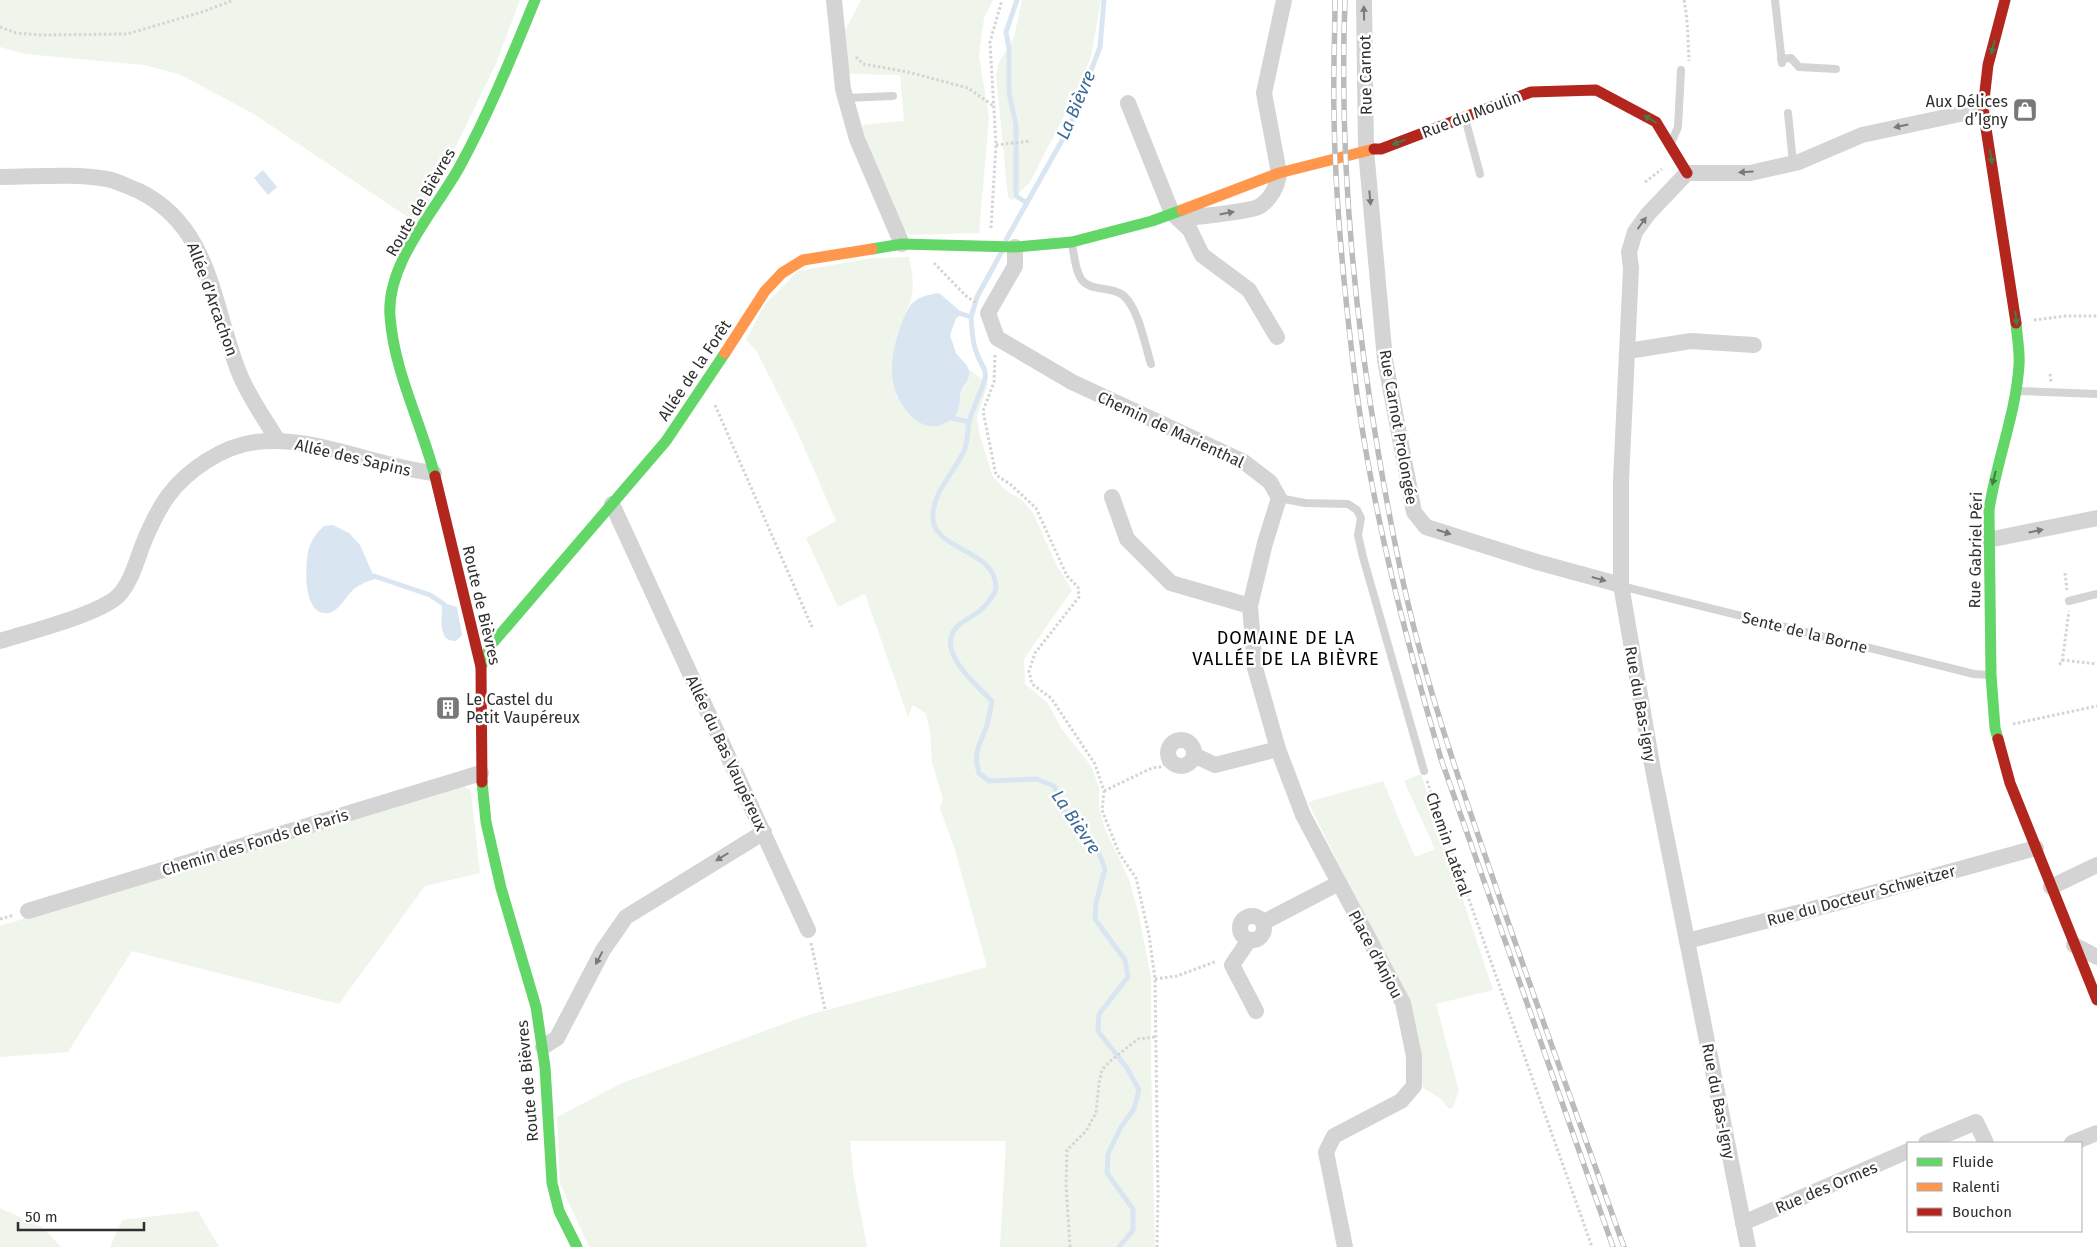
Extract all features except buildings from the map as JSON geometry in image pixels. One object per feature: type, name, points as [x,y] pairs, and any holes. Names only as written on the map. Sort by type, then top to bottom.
[{"type":"street","name":"Route de Bièvres","points":[[536,0],[460,166],[403,259],[392,290],[390,314],[396,358],[434,473],[481,667],[481,774],[486,822],[501,888],[536,1007],[543,1047],[552,1182],[559,1211],[577,1247]]},
{"type":"street","points":[[834,0],[846,98],[857,138],[902,244]]},
{"type":"street","points":[[1279,173],[1264,93],[1284,0]]},
{"type":"street","name":"Rue Carnot","points":[[1364,0],[1366,150]]},
{"type":"street","name":"Rue Gabriel Péri","points":[[2005,0],[1988,65],[1983,109],[2016,321],[2019,364],[2016,391],[1988,510],[1991,675],[1995,728],[2010,783],[2097,1000]]},
{"type":"street","name":"Rue du Moulin","points":[[1175,216],[1279,173],[1312,166],[1366,150],[1381,149],[1531,92],[1596,90],[1656,122],[1687,173]]},
{"type":"street","points":[[1128,104],[1175,216],[1190,230],[1202,255],[1249,290],[1277,337]]},
{"type":"street","points":[[1687,173],[1750,173],[1793,163],[1862,135],[1983,109]]},
{"type":"street","name":"Rue Carnot Prolongée","points":[[1366,150],[1385,360],[1414,512],[1426,527],[1536,562],[1621,585]]},
{"type":"street","name":"Rue du Moulin","points":[[1015,247],[1072,242],[1175,216],[1259,207],[1269,198],[1278,180],[1279,173]]},
{"type":"street","name":"Rue du Bas-Igny","points":[[1687,173],[1642,221],[1635,232],[1629,252],[1631,268],[1621,480],[1621,585],[1652,770],[1748,1247]]},
{"type":"street","name":"Allée d'Arcachon","points":[[0,177],[76,176],[108,180],[127,186],[164,205],[190,235],[201,256],[239,374],[251,398],[266,419],[278,441]]},
{"type":"street","name":"Allée de la Forêt","points":[[481,667],[491,645],[666,441],[706,384],[764,291],[782,273],[803,260],[902,244],[1015,247]]},
{"type":"street","points":[[997,338],[988,313],[1015,266],[1015,247]]},
{"type":"street","name":"Chemin de Marienthal","points":[[997,338],[1072,382],[1244,462],[1270,482],[1279,498]]},
{"type":"street","points":[[1628,351],[1691,341],[1754,345]]},
{"type":"street","name":"Allée des Sapins","points":[[0,641],[93,611],[119,596],[126,585],[156,516],[177,485],[210,459],[233,449],[254,442],[278,441],[304,444],[409,471],[434,473]]},
{"type":"street","points":[[1112,497],[1127,539],[1171,584],[1250,606]]},
{"type":"street","points":[[1256,1011],[1232,965],[1249,940],[1261,937],[1265,930],[1264,922],[1339,883],[1303,815],[1278,750],[1255,668],[1250,606],[1265,543],[1279,498]]},
{"type":"street","name":"Allée du Bas Vaupéreux","points":[[612,504],[808,930]]},
{"type":"street","points":[[1988,540],[2097,518]]},
{"type":"street","points":[[1179,740],[1190,744],[1194,755],[1190,764],[1177,766],[1170,760],[1169,747],[1179,740]]},
{"type":"street","points":[[1194,755],[1215,765],[1278,750]]},
{"type":"street","name":"Chemin des Fonds de Paris","points":[[28,911],[481,774]]},
{"type":"street","points":[[543,1047],[557,1038],[603,950],[626,917],[764,832]]},
{"type":"street","name":"Rue du Docteur Schweitzer","points":[[1687,941],[1844,901],[2036,848]]},
{"type":"street","points":[[2051,887],[2097,865]]},
{"type":"street","name":"Place d'Anjou","points":[[1339,883],[1402,1003],[1414,1056],[1414,1086],[1401,1101],[1334,1136],[1326,1152],[1345,1247]]},
{"type":"street","points":[[2074,945],[2097,958]]},
{"type":"street","points":[[1928,1142],[1976,1122],[1986,1142]]},
{"type":"street","points":[[2074,1142],[2097,1133]]},
{"type":"street","name":"Rue des Ormes","points":[[1743,1223],[1907,1151]]},
{"type":"lane","points":[[1775,0],[1782,61],[1791,58],[1799,68],[1836,69]]},
{"type":"lane","points":[[1670,145],[1678,128],[1681,70]]},
{"type":"lane","points":[[846,98],[893,96]]},
{"type":"lane","points":[[1788,113],[1793,163]]},
{"type":"lane","points":[[1465,117],[1480,174]]},
{"type":"lane","points":[[1072,242],[1080,277],[1087,286],[1108,289],[1123,295],[1133,308],[1151,364]]},
{"type":"lane","points":[[2016,391],[2097,394]]},
{"type":"lane","name":"Chemin Latéral","points":[[1279,498],[1305,503],[1348,504],[1357,510],[1361,518],[1358,535],[1362,557],[1424,772]]},
{"type":"lane","name":"Sente de la Borne","points":[[1621,585],[1974,674],[1991,675]]},
{"type":"lane","points":[[2069,601],[2097,594]]},
{"type":"path","points":[[0,27],[16,32],[41,35],[127,34],[234,0]]},
{"type":"path","points":[[990,247],[996,145],[990,42],[1002,0]]},
{"type":"path","points":[[1681,70],[1689,61],[1687,42],[1688,19],[1684,0]]},
{"type":"path","points":[[854,47],[855,57],[863,64],[908,72],[968,88],[995,106]]},
{"type":"path","points":[[996,145],[1031,141]]},
{"type":"path","points":[[931,245],[934,265],[964,295],[980,306]]},
{"type":"path","points":[[2051,319],[2066,316],[2097,316]]},
{"type":"path","points":[[997,338],[994,382],[984,411],[996,475],[1010,484],[1036,508],[1067,576],[1078,587],[1080,597],[1035,654],[1029,671],[1032,684],[1051,698],[1095,764],[1104,791],[1102,810],[1119,853],[1136,878],[1149,934],[1155,979],[1157,1247]]},
{"type":"path","points":[[706,384],[812,627]]},
{"type":"path","points":[[2059,664],[2062,663],[2068,621],[2069,601],[2065,574]]},
{"type":"path","points":[[2062,660],[2097,664]]},
{"type":"path","points":[[1995,728],[2097,706]]},
{"type":"path","points":[[1104,791],[1152,768],[1160,767],[1170,760]]},
{"type":"path","name":"Chemin Latéral","points":[[1424,772],[1592,1247]]},
{"type":"path","points":[[808,930],[826,1009]]},
{"type":"path","points":[[1155,979],[1177,976],[1217,961],[1232,965]]},
{"type":"path","points":[[1070,1247],[1066,1184],[1067,1150],[1086,1131],[1096,1113],[1098,1083],[1102,1070],[1125,1048],[1138,1039],[1155,1037]]},
{"type":"shaded area","points":[[0,0],[520,0],[495,66],[418,224],[252,113],[179,74],[144,65],[25,54],[0,47]]},
{"type":"shaded area","points":[[861,0],[993,0],[984,18],[979,55],[989,118],[979,233],[910,235],[902,228],[875,169],[862,125],[904,121],[900,75],[848,74],[842,36]]},
{"type":"shaded area","points":[[1022,0],[1101,0],[1091,57],[1075,95],[1030,182],[1012,200],[1008,197],[996,75],[999,62],[1014,37]]},
{"type":"shaded area","points":[[263,170],[277,187],[268,195],[254,178]]},
{"type":"shaded area","points":[[909,257],[912,292],[906,311],[893,377],[897,397],[958,410],[961,392],[969,378],[969,369],[988,384],[977,417],[979,432],[992,475],[1005,490],[1022,500],[1033,513],[1057,566],[1072,590],[1024,659],[1025,684],[1047,702],[1062,729],[1091,766],[1099,787],[1099,807],[1105,829],[1129,879],[1139,915],[1151,978],[1155,1247],[1000,1247],[1006,1141],[850,1141],[853,1172],[867,1247],[589,1247],[560,1184],[557,1117],[620,1084],[808,1015],[987,967],[955,850],[940,808],[943,799],[932,762],[930,732],[926,714],[913,705],[908,717],[865,594],[838,607],[806,538],[836,521],[797,431],[757,352],[746,340],[765,304],[798,271],[871,258]]},
{"type":"shaded area","points":[[939,293],[959,310],[950,335],[956,353],[967,366],[969,374],[961,391],[956,415],[938,426],[930,426],[917,421],[901,404],[893,381],[892,364],[897,339],[908,309],[916,300]]},
{"type":"shaded area","points":[[333,525],[349,533],[360,545],[375,579],[354,589],[333,612],[329,613],[321,612],[314,607],[310,600],[306,569],[308,552],[314,538],[324,526]]},
{"type":"shaded area","points":[[447,604],[457,607],[462,635],[456,641],[450,641],[446,638],[442,629],[442,606]]},
{"type":"shaded area","points":[[1421,774],[1493,990],[1436,1004],[1459,1091],[1453,1107],[1449,1109],[1441,1099],[1423,1088],[1418,1046],[1360,907],[1308,802],[1383,781],[1415,857],[1435,849],[1404,781]]},
{"type":"shaded area","points":[[461,784],[471,791],[480,873],[425,886],[339,1004],[132,951],[68,1052],[0,1057],[0,926]]},
{"type":"shaded area","points":[[0,1208],[42,1227],[61,1247],[0,1247]]},
{"type":"shaded area","points":[[198,1211],[219,1247],[110,1247],[122,1220]]},
{"type":"waterway","name":"La Bièvre","points":[[1017,0],[1006,32],[1009,48],[1009,93],[1016,125],[1016,196],[1027,203]]},
{"type":"waterway","name":"La Bièvre","points":[[1006,240],[1069,128],[1100,47],[1104,0]]},
{"type":"waterway","name":"La Bièvre","points":[[955,316],[959,313],[971,317],[977,297],[1001,253]]},
{"type":"waterway","name":"La Bièvre","points":[[971,317],[974,345],[984,369],[985,379],[969,422],[964,451],[939,492],[933,510],[933,519],[936,530],[944,538],[977,557],[986,565],[993,575],[996,588],[994,595],[986,605],[960,624],[952,633],[951,643],[953,654],[959,665],[967,676],[992,701],[987,725],[977,755],[979,773],[989,781],[1037,779],[1054,786],[1063,807],[1078,831],[1096,845],[1105,869],[1096,903],[1095,919],[1125,960],[1128,977],[1099,1014],[1098,1031],[1127,1068],[1139,1090],[1134,1109],[1121,1127],[1108,1154],[1107,1173],[1133,1209],[1133,1230],[1119,1247]]},
{"type":"waterway","name":"La Bièvre","points":[[948,417],[969,422]]},
{"type":"waterway","points":[[374,576],[430,595],[445,605]]},
{"type":"railway","points":[[1335,0],[1336,183],[1348,324],[1364,440],[1392,578],[1441,759],[1613,1247]]},
{"type":"railway","points":[[1345,0],[1344,115],[1346,172],[1355,286],[1379,457],[1402,577],[1428,678],[1456,771],[1624,1247]]},
{"type":"traffic: fast","points":[[435,476],[397,357],[390,316],[391,296],[396,276],[414,238],[450,183],[481,126],[535,0]]},
{"type":"traffic: fast","points":[[872,249],[902,244],[1015,247],[1072,242],[1152,221],[1182,210]]},
{"type":"traffic: fast","points":[[1998,739],[1995,728],[1991,675],[1989,510],[2017,383],[2019,350],[2016,323]]},
{"type":"traffic: fast","points":[[481,667],[491,645],[666,441],[725,353]]},
{"type":"traffic: fast","points":[[482,782],[486,822],[501,888],[536,1007],[545,1067],[552,1183],[559,1211],[577,1247]]},
{"type":"traffic: slow","points":[[1182,210],[1279,173],[1374,149]]},
{"type":"traffic: slow","points":[[725,353],[765,291],[782,273],[803,260],[872,249]]},
{"type":"traffic: jam","points":[[2005,0],[1988,65],[1983,109],[2016,323]]},
{"type":"traffic: jam","points":[[1374,149],[1381,149],[1531,92],[1596,90],[1656,122],[1687,173]]},
{"type":"traffic: jam","points":[[435,476],[481,667],[482,782]]},
{"type":"traffic: jam","points":[[1998,739],[2010,783],[2097,1000]]},
{"type":"place","name":"Aux Délices d’Igny","points":[[2025,110]]},
{"type":"place","name":"Le Castel du Petit Vaupéreux","points":[[448,708]]},
{"type":"district","name":"DOMAINE DE LA VALLÉE DE LA BIÈVRE","points":[[1286,648]]}]
